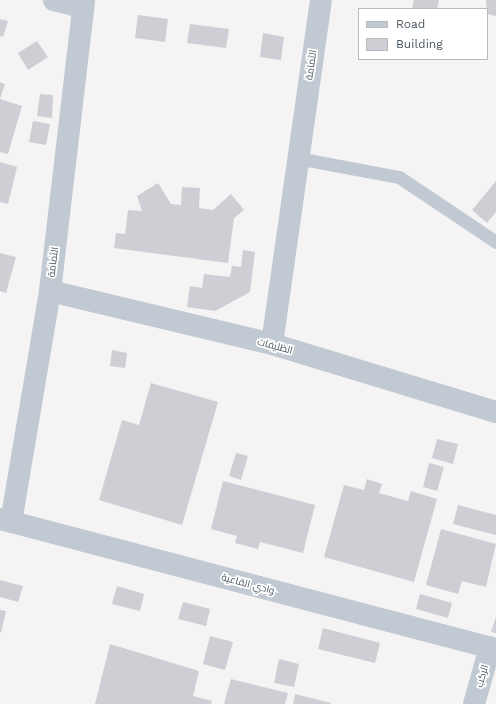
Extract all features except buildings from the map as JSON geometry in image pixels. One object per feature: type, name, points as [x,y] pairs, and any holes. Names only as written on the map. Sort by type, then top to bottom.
[{"type":"street","points":[[54,0],[84,4]]},
{"type":"street","name":"الثمامة","points":[[272,344],[297,158],[321,0]]},
{"type":"street","name":"الثمامة","points":[[5,521],[50,291],[84,4]]},
{"type":"street","name":"الظليفات","points":[[50,291],[272,344],[496,412]]},
{"type":"street","name":"وادي القاعية","points":[[5,521],[493,648]]},
{"type":"street","name":"الركب","points":[[474,704],[493,648]]},
{"type":"lane","points":[[297,158],[399,177],[496,242]]}]
